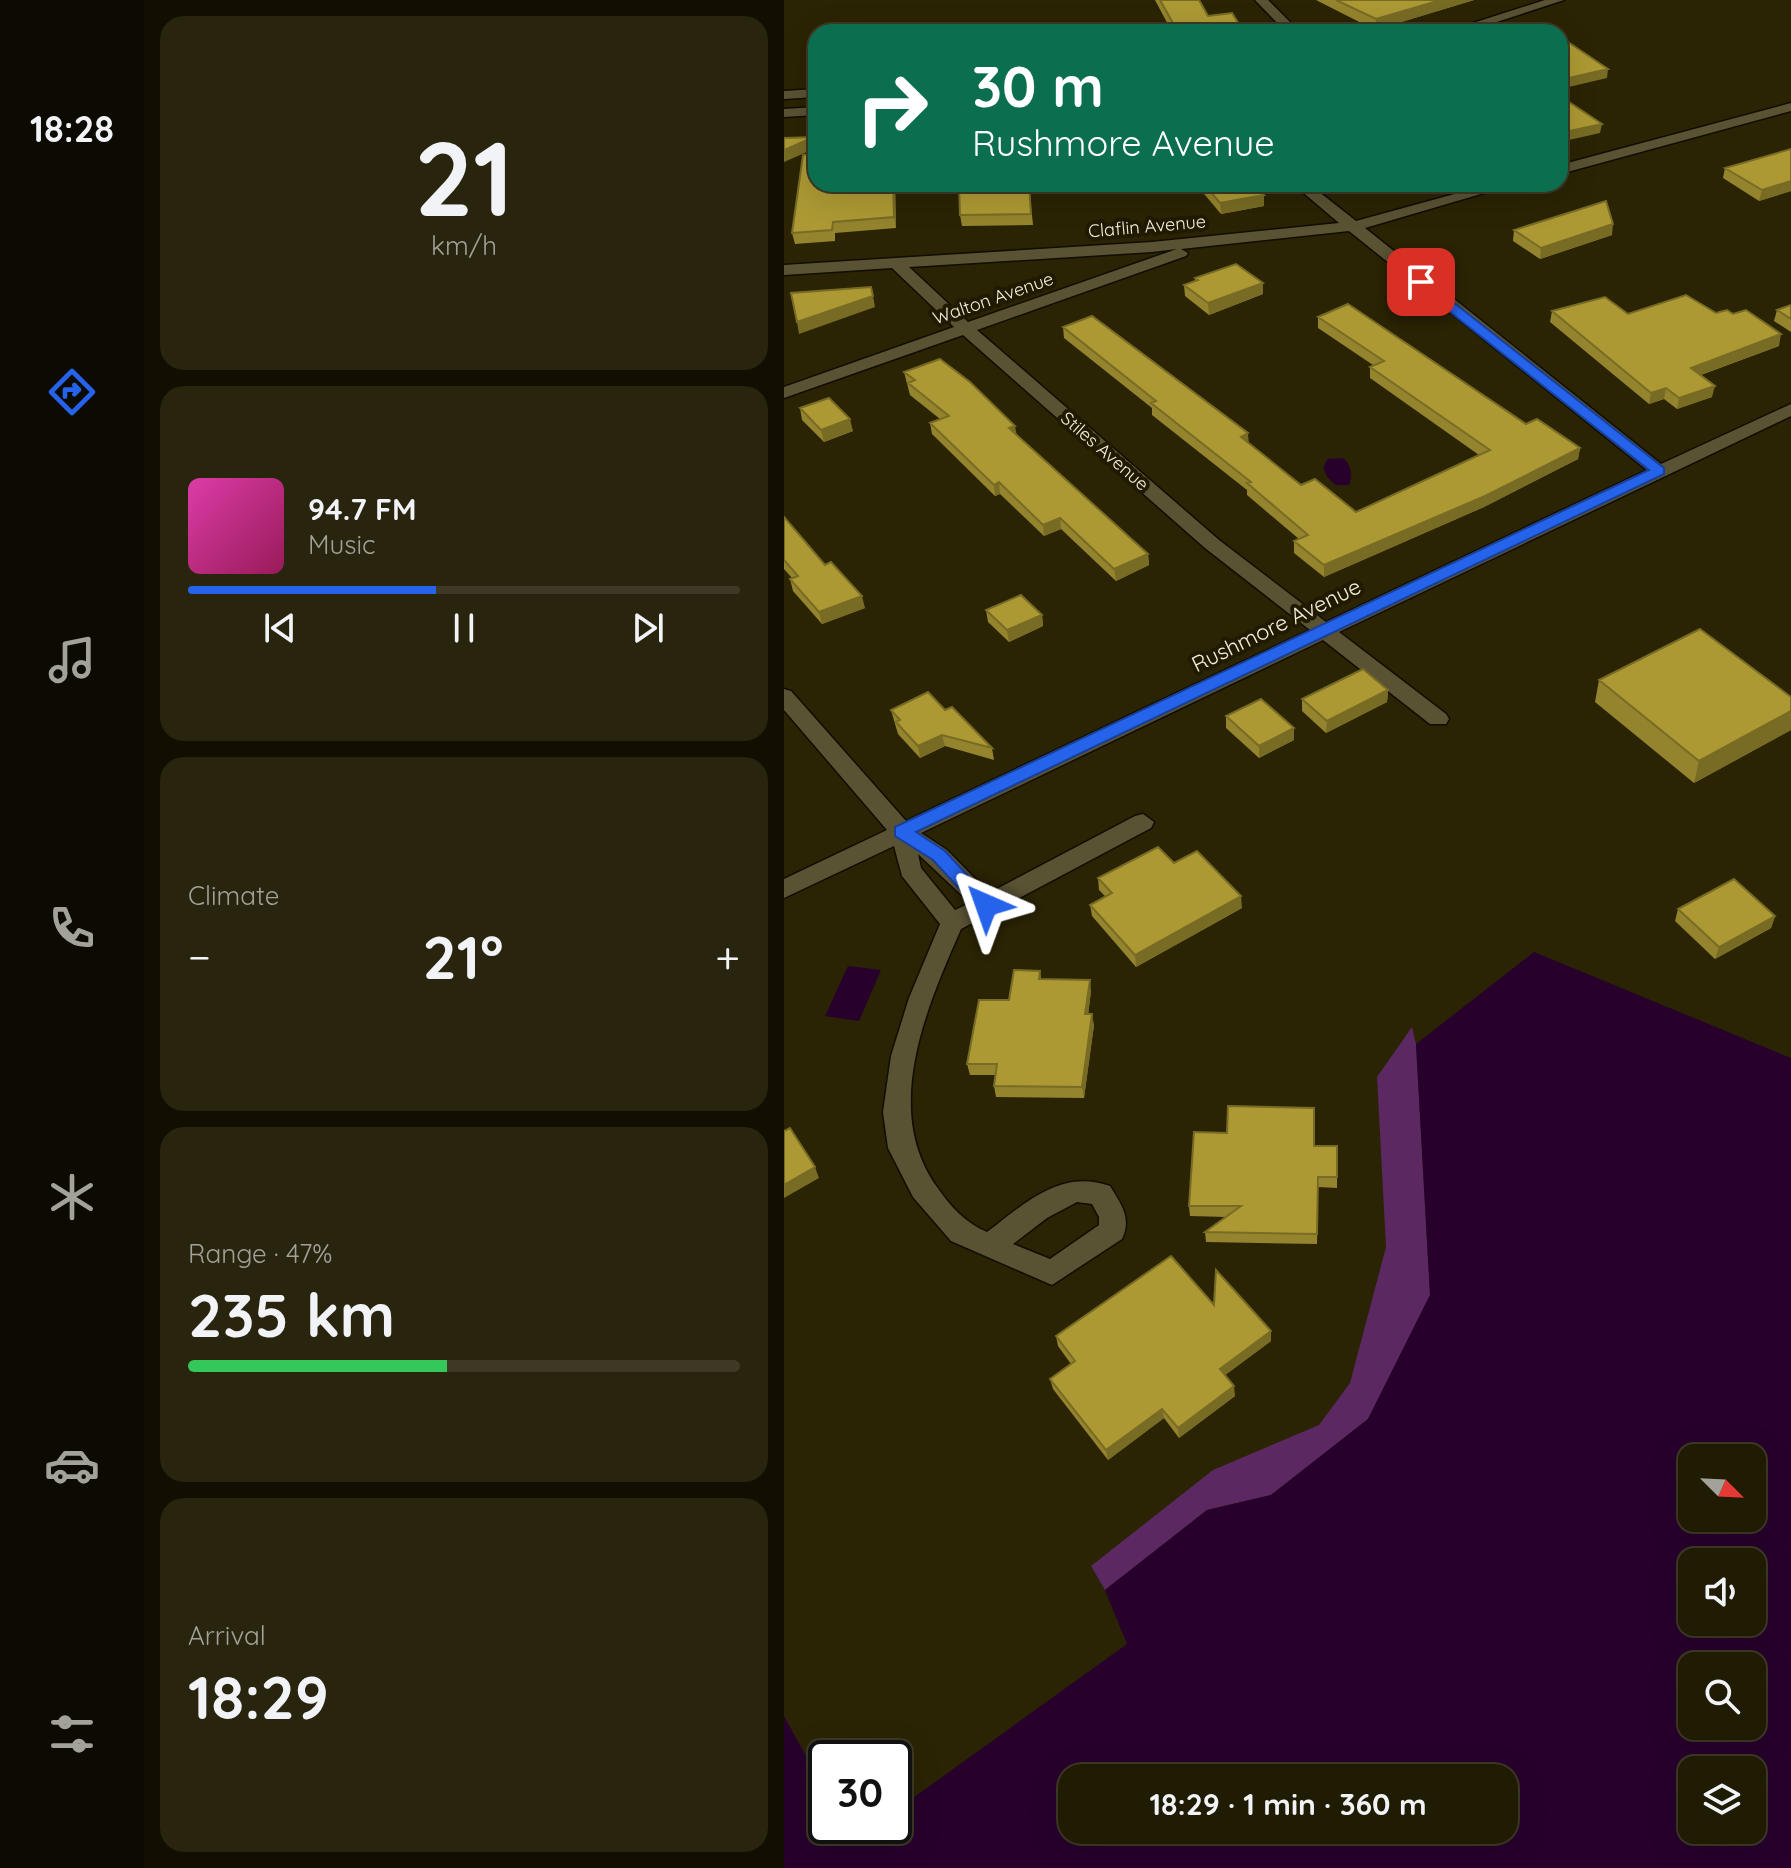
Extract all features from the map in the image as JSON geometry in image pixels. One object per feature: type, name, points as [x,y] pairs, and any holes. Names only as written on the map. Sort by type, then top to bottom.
[{"type":"street","points":[[1261,0],[1285,24]]},
{"type":"street","points":[[1478,24],[1558,0]]},
{"type":"street","points":[[784,95],[808,94]]},
{"type":"street","points":[[1568,168],[1791,107]]},
{"type":"street","points":[[784,113],[808,112]]},
{"type":"street","points":[[1309,192],[1659,471]]},
{"type":"street","name":"Claflin Avenue","points":[[784,270],[1216,240],[1349,226],[1478,192]]},
{"type":"street","name":"Walton Avenue","points":[[784,393],[1216,240]]},
{"type":"street","name":"Stiles Avenue","points":[[896,263],[966,329],[1212,544],[1438,719]]},
{"type":"street","name":"Rushmore Avenue","points":[[784,889],[1791,409]]},
{"type":"street","points":[[784,696],[902,832],[939,856],[986,905]]},
{"type":"street","points":[[989,1246],[961,1232],[921,1190],[898,1136],[900,1074],[926,979],[952,923],[1143,822]]},
{"type":"street","points":[[902,832],[910,870],[952,923]]},
{"type":"shaded area","points":[[1343,458],[1351,474],[1349,485],[1336,485],[1327,476],[1324,466],[1328,459]]},
{"type":"shaded area","points":[[1534,952],[1791,1058],[1791,1868],[784,1868],[784,1716],[808,1760],[808,1844],[912,1844],[912,1799],[1127,1644],[1105,1590],[1207,1510],[1271,1495],[1368,1419],[1430,1295],[1416,1044]]},
{"type":"shaded area","points":[[848,966],[881,970],[859,1021],[825,1016]]},
{"type":"shaded area","points":[[1412,1027],[1416,1044],[1430,1295],[1368,1419],[1271,1495],[1207,1510],[1105,1590],[1091,1566],[1213,1470],[1319,1425],[1350,1383],[1386,1247],[1377,1077]]},
{"type":"building","points":[[1160,0],[1199,0],[1208,16],[1232,13],[1239,24],[1174,24]]},
{"type":"building","points":[[1336,0],[1441,0],[1376,19]]},
{"type":"building","points":[[1568,42],[1608,69],[1568,78]]},
{"type":"building","points":[[1568,101],[1602,124],[1568,131]]},
{"type":"building","points":[[808,137],[808,140],[784,150],[784,138]]},
{"type":"building","points":[[1791,149],[1791,181],[1762,190],[1725,168]]},
{"type":"building","points":[[803,155],[808,155],[808,192],[893,192],[894,217],[833,222],[832,230],[792,233]]},
{"type":"building","points":[[959,192],[1029,192],[1031,214],[960,215]]},
{"type":"building","points":[[1211,192],[1261,192],[1264,195],[1220,203]]},
{"type":"building","points":[[1606,201],[1613,224],[1541,248],[1514,230]]},
{"type":"building","points":[[1236,264],[1263,283],[1208,303],[1184,285],[1198,280],[1195,278]]},
{"type":"building","points":[[871,287],[873,296],[797,322],[791,293]]},
{"type":"building","points":[[1686,295],[1716,313],[1727,310],[1733,314],[1746,310],[1781,334],[1691,368],[1715,386],[1679,398],[1666,388],[1651,393],[1552,311],[1605,297],[1628,314]]},
{"type":"building","points":[[1348,304],[1526,424],[1537,419],[1580,448],[1485,496],[1324,565],[1294,541],[1308,535],[1247,483],[1251,482],[1151,403],[1156,401],[1063,327],[1092,316],[1248,433],[1241,437],[1301,485],[1315,479],[1356,512],[1490,450],[1370,367],[1384,361],[1318,317]]},
{"type":"building","points":[[1791,305],[1791,319],[1777,310]]},
{"type":"building","points":[[940,359],[970,382],[1015,426],[1009,428],[1148,554],[1114,569],[1060,518],[1043,525],[999,482],[994,485],[930,423],[949,416],[908,383],[915,380],[904,372]]},
{"type":"building","points":[[829,398],[850,419],[821,430],[800,408]]},
{"type":"building","points":[[784,517],[825,565],[831,562],[862,596],[819,612],[790,579],[798,576],[784,560]]},
{"type":"building","points":[[1021,595],[1042,615],[1007,630],[986,610]]},
{"type":"building","points":[[1700,629],[1791,697],[1791,711],[1699,761],[1599,680]]},
{"type":"building","points":[[1363,669],[1388,690],[1327,721],[1302,699]]},
{"type":"building","points":[[928,692],[945,710],[952,707],[992,748],[942,735],[918,746],[896,722],[900,720],[891,710]]},
{"type":"building","points":[[1261,699],[1294,728],[1259,746],[1226,716]]},
{"type":"building","points":[[1158,847],[1174,863],[1197,851],[1241,896],[1135,955],[1090,905],[1112,893],[1098,878]]},
{"type":"building","points":[[1734,879],[1775,916],[1719,947],[1678,909]]},
{"type":"building","points":[[1014,970],[1040,971],[1039,979],[1090,980],[1085,1014],[1092,1014],[1082,1087],[994,1086],[997,1064],[967,1064],[979,1000],[1009,1000]]},
{"type":"building","points":[[1228,1106],[1314,1108],[1314,1146],[1337,1146],[1337,1177],[1318,1177],[1317,1234],[1205,1232],[1241,1206],[1189,1206],[1194,1132],[1227,1133]]},
{"type":"building","points":[[790,1128],[815,1167],[784,1185],[784,1131]]},
{"type":"building","points":[[1171,1256],[1214,1305],[1216,1270],[1271,1331],[1220,1369],[1234,1386],[1178,1428],[1162,1409],[1106,1450],[1050,1379],[1075,1361],[1056,1336]]},
{"type":"route","points":[[986,905],[939,856],[902,832],[1659,471],[1421,282]]}]
